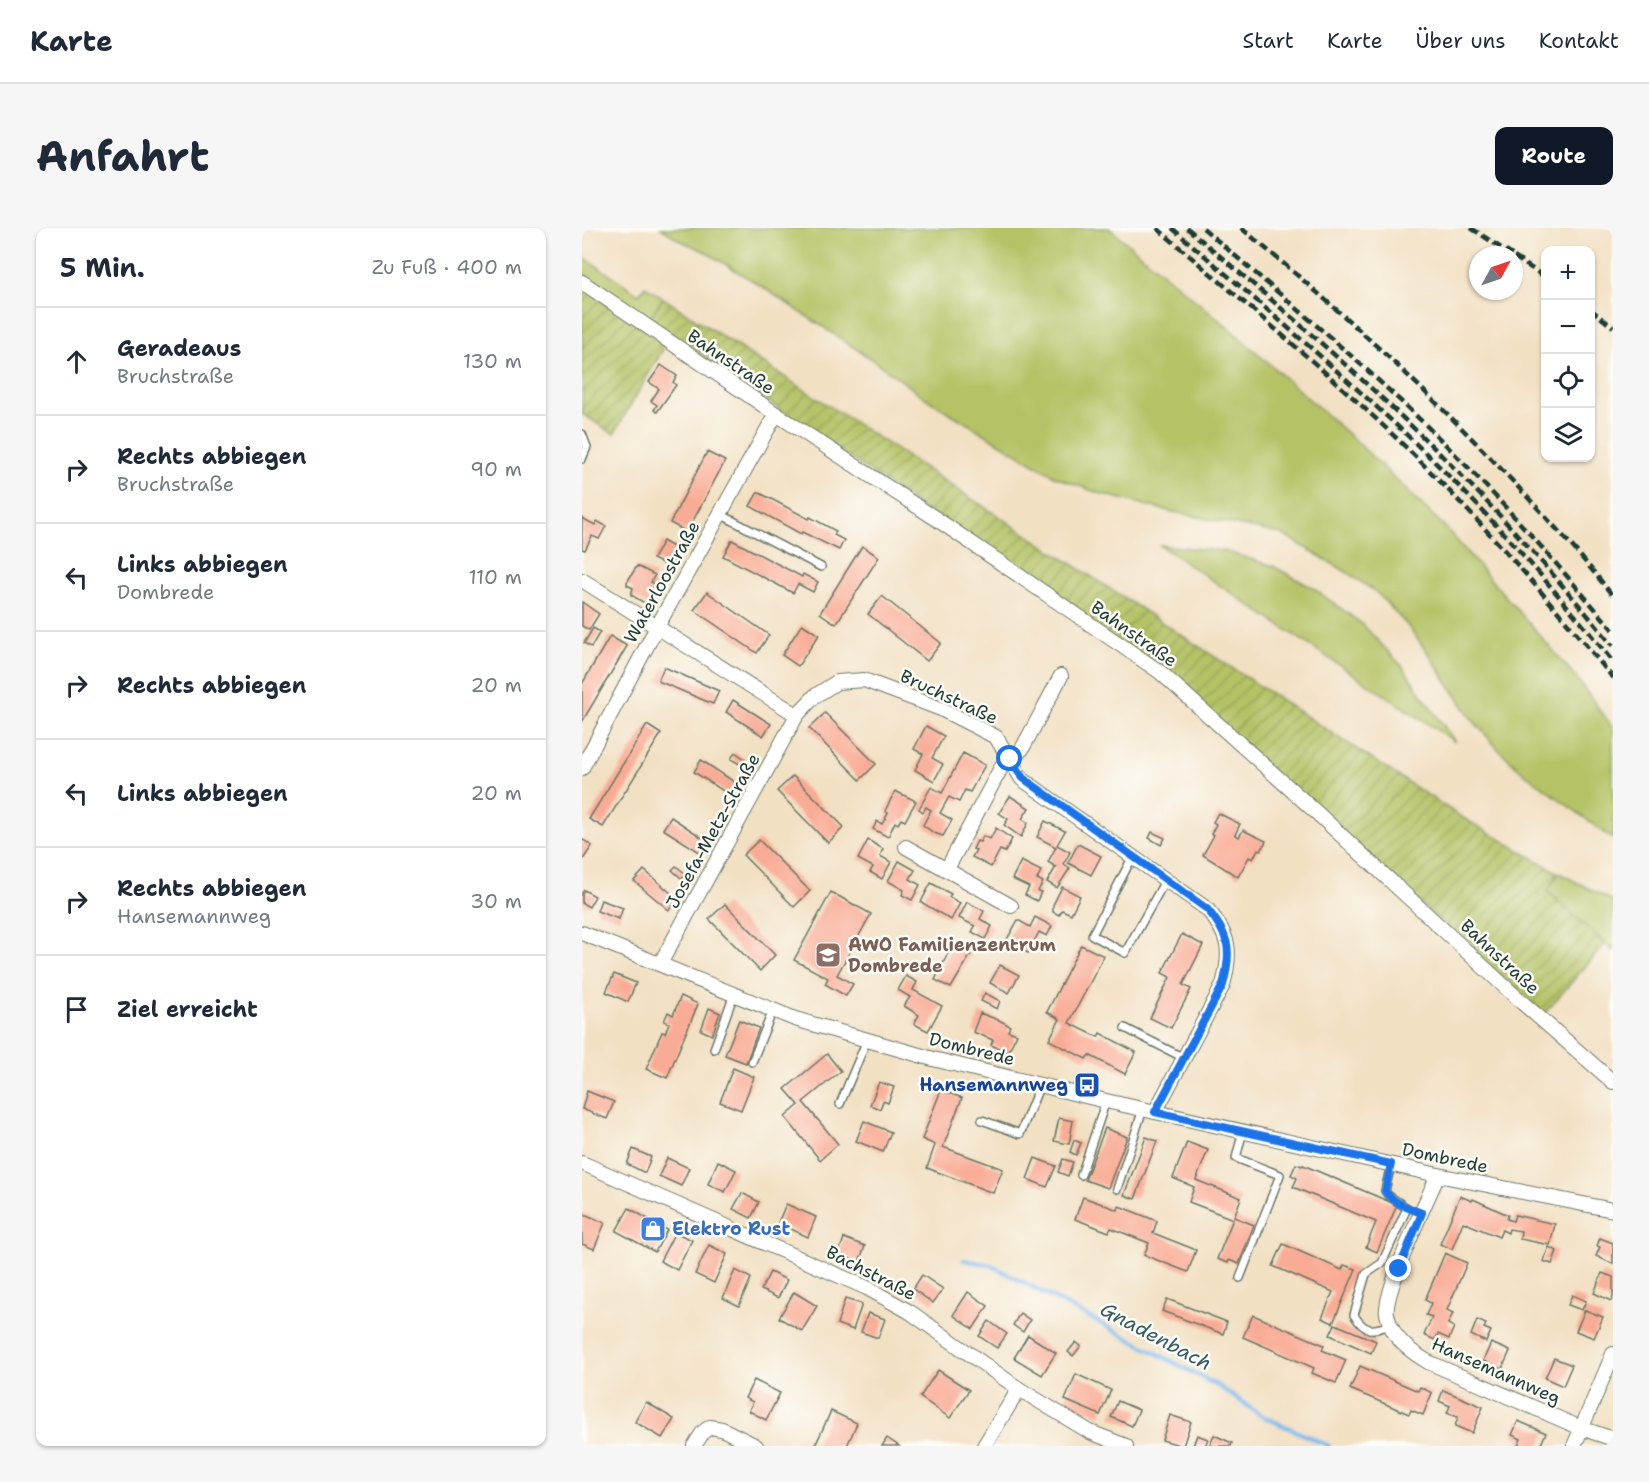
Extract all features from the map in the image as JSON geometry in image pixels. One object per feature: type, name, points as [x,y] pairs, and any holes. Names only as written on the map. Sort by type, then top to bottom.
[{"type":"street","name":"Bahnstraße","points":[[582,282],[776,414],[935,518],[1160,672],[1316,812],[1517,998],[1613,1082]]},
{"type":"street","name":"Waterloostraße","points":[[582,768],[657,627],[776,414]]},
{"type":"street","points":[[582,580],[797,715]]},
{"type":"street","points":[[948,869],[1002,766],[1022,748],[1061,676]]},
{"type":"street","name":"Bruchstraße","points":[[797,715],[814,696],[837,682],[864,680],[940,709],[996,737],[1023,778],[1207,909],[1221,926],[1228,944],[1229,963],[1223,985],[1184,1058],[1149,1110]]},
{"type":"street","name":"Josefa-Metz-Straße","points":[[660,964],[797,715]]},
{"type":"street","points":[[906,847],[1011,906]]},
{"type":"street","name":"Dombrede","points":[[582,933],[795,1019],[867,1040],[1106,1101],[1438,1175],[1613,1210]]},
{"type":"street","name":"Bachstraße","points":[[582,1163],[867,1288],[910,1312],[1019,1389],[1090,1432],[1126,1446]]},
{"type":"street","name":"Hansemannweg","points":[[1438,1175],[1390,1290],[1386,1312],[1393,1332],[1408,1350],[1428,1362],[1581,1428],[1613,1439]]},
{"type":"street","points":[[1574,1446],[1613,1354]]},
{"type":"street","points":[[984,1446],[1019,1389]]},
{"type":"street","points":[[694,1446],[703,1432],[710,1427],[722,1429],[756,1446]]},
{"type":"lane","points":[[582,434],[586,447],[582,459]]},
{"type":"lane","points":[[720,514],[821,567]]},
{"type":"lane","points":[[1133,856],[1092,935],[1125,953],[1166,879]]},
{"type":"lane","points":[[714,1049],[734,994]]},
{"type":"lane","points":[[752,1062],[773,1010]]},
{"type":"lane","points":[[1125,1028],[1184,1058]]},
{"type":"lane","points":[[840,1104],[867,1040]]},
{"type":"lane","points":[[982,1120],[1020,1134],[1040,1085]]},
{"type":"lane","points":[[1081,1175],[1106,1101]]},
{"type":"lane","points":[[1117,1188],[1149,1110]]},
{"type":"lane","points":[[1240,1278],[1280,1175],[1236,1158],[1243,1131]]},
{"type":"lane","points":[[1391,1164],[1385,1191],[1407,1208],[1422,1213]]},
{"type":"lane","points":[[1391,1325],[1368,1329],[1360,1325],[1354,1315],[1366,1274],[1382,1263],[1407,1208]]},
{"type":"lane","points":[[1382,1263],[1399,1269]]},
{"type":"green space","points":[[661,228],[1109,228],[1237,335],[1358,443],[1445,527],[1575,676],[1613,728],[1613,839],[1524,773],[1499,750],[1471,718],[1407,625],[1377,593],[1343,570],[1282,534],[1164,510],[1098,493],[1056,477],[930,401],[870,358],[758,284]]},
{"type":"green space","points":[[582,256],[639,294],[645,286],[663,298],[649,319],[582,273]]},
{"type":"green space","points":[[582,288],[666,344],[614,434],[582,414]]},
{"type":"green space","points":[[663,298],[1458,815],[1559,873],[1547,891],[1605,944],[1544,1014],[1160,672],[649,319]]},
{"type":"green space","points":[[1159,545],[1224,551],[1273,566],[1313,588],[1362,624],[1402,666],[1455,742]]},
{"type":"green space","points":[[1559,873],[1613,901],[1613,951],[1547,891]]},
{"type":"building","points":[[661,365],[677,376],[673,382],[676,385],[657,412],[654,410],[657,405],[651,401],[659,389],[649,382]]},
{"type":"building","points":[[707,452],[725,461],[687,532],[670,523]]},
{"type":"building","points":[[758,492],[836,531],[834,535],[844,540],[839,550],[802,532],[801,534],[750,506]]},
{"type":"building","points":[[582,518],[595,525],[597,521],[606,526],[599,539],[592,536],[585,550],[582,549]]},
{"type":"building","points":[[732,540],[802,577],[803,574],[818,582],[813,592],[798,584],[793,593],[723,556]]},
{"type":"building","points":[[663,541],[679,550],[670,567],[653,559]]},
{"type":"building","points":[[862,546],[879,557],[836,624],[820,613]]},
{"type":"building","points":[[637,566],[655,575],[651,582],[658,586],[648,605],[631,595],[633,588],[627,585]]},
{"type":"building","points":[[707,592],[769,635],[757,653],[694,610]]},
{"type":"building","points":[[882,596],[941,643],[927,661],[868,614]]},
{"type":"building","points":[[582,602],[599,614],[589,630],[582,626]]},
{"type":"building","points":[[802,624],[819,635],[798,666],[782,655]]},
{"type":"building","points":[[593,628],[600,632],[591,647],[584,643]]},
{"type":"building","points":[[610,636],[627,646],[582,722],[582,684]]},
{"type":"building","points":[[664,667],[719,691],[713,704],[658,681]]},
{"type":"building","points":[[733,700],[771,724],[763,736],[726,712]]},
{"type":"building","points":[[825,713],[876,764],[860,780],[809,728]]},
{"type":"building","points":[[647,725],[661,734],[603,827],[589,819]]},
{"type":"building","points":[[926,726],[944,736],[932,758],[943,764],[934,781],[915,770],[923,754],[914,749]]},
{"type":"building","points":[[735,752],[745,759],[741,765],[731,759]]},
{"type":"building","points":[[963,753],[985,765],[970,792],[965,790],[959,802],[949,797],[940,813],[952,820],[943,836],[923,825],[931,810],[926,807],[923,812],[919,809],[931,787],[942,793]]},
{"type":"building","points":[[701,760],[739,785],[731,796],[694,772]]},
{"type":"building","points":[[793,776],[844,827],[828,843],[777,791]]},
{"type":"building","points":[[895,791],[916,801],[905,821],[901,819],[898,824],[895,822],[888,837],[873,829],[877,821],[882,824],[888,813],[885,811]]},
{"type":"building","points":[[1010,796],[1029,808],[1022,819],[1028,823],[1021,837],[1004,825],[1008,819],[999,813]]},
{"type":"building","points":[[1218,813],[1240,824],[1235,835],[1239,837],[1243,830],[1266,841],[1261,851],[1258,849],[1253,859],[1249,857],[1238,877],[1203,855],[1214,835],[1211,834],[1216,824],[1213,822]]},
{"type":"building","points":[[671,817],[709,842],[701,853],[663,829]]},
{"type":"building","points":[[1045,821],[1065,831],[1057,845],[1070,852],[1064,864],[1070,868],[1057,888],[1047,882],[1056,867],[1048,862],[1056,847],[1037,837]]},
{"type":"building","points":[[996,828],[1012,839],[1005,852],[1000,850],[991,867],[972,857],[976,850],[973,849],[983,836],[990,839]]},
{"type":"building","points":[[1152,832],[1165,838],[1161,845],[1149,838]]},
{"type":"building","points":[[582,839],[592,846],[582,861]]},
{"type":"building","points":[[759,840],[810,891],[794,907],[743,855]]},
{"type":"building","points":[[868,840],[883,849],[880,856],[891,862],[882,879],[870,872],[873,867],[858,859]]},
{"type":"building","points":[[1078,844],[1101,856],[1091,875],[1068,863]]},
{"type":"building","points":[[899,861],[915,870],[910,879],[920,885],[912,900],[902,895],[904,890],[888,881]]},
{"type":"building","points":[[1021,861],[1041,871],[1037,879],[1043,882],[1038,891],[1041,892],[1037,901],[1025,895],[1029,887],[1012,879]]},
{"type":"building","points":[[676,866],[686,874],[682,879],[672,870]]},
{"type":"building","points":[[644,870],[678,899],[669,910],[634,881]]},
{"type":"building","points":[[931,883],[951,894],[949,897],[960,903],[951,920],[921,902]]},
{"type":"building","points":[[1062,887],[1080,896],[1071,914],[1062,910],[1059,915],[1053,912],[1053,905]]},
{"type":"building","points":[[584,890],[595,896],[589,907],[582,903]]},
{"type":"building","points":[[831,892],[871,914],[837,975],[853,984],[846,996],[825,984],[828,978],[794,960]]},
{"type":"building","points":[[601,900],[623,908],[619,919],[597,911]]},
{"type":"building","points":[[967,902],[984,911],[980,919],[992,926],[985,939],[972,932],[975,926],[959,918]]},
{"type":"building","points":[[725,904],[775,955],[760,971],[709,919]]},
{"type":"building","points":[[1035,917],[1052,926],[1047,936],[1039,932],[1028,953],[1006,941],[1018,920],[1030,927]]},
{"type":"building","points":[[1182,934],[1203,945],[1183,985],[1191,989],[1171,1028],[1150,1018],[1170,977],[1162,973]]},
{"type":"building","points":[[952,945],[971,954],[951,988],[935,980]]},
{"type":"building","points":[[1081,945],[1104,956],[1069,1023],[1098,1037],[1100,1033],[1136,1052],[1125,1074],[1089,1055],[1086,1059],[1049,1040],[1060,1019],[1047,1012]]},
{"type":"building","points":[[1000,965],[1019,975],[1009,993],[990,983]]},
{"type":"building","points":[[614,974],[636,983],[628,1002],[606,992]]},
{"type":"building","points":[[906,976],[917,982],[913,990],[942,1006],[928,1031],[914,1024],[919,1015],[904,1006],[910,997],[898,990]]},
{"type":"building","points":[[985,993],[1000,1001],[997,1009],[981,1001]]},
{"type":"building","points":[[681,996],[698,1004],[667,1078],[646,1069],[662,1032],[665,1033],[669,1023],[664,1021],[668,1012],[673,1015]]},
{"type":"building","points":[[709,1008],[720,1013],[712,1035],[701,1030]]},
{"type":"building","points":[[980,1013],[1010,1026],[1008,1031],[1017,1034],[1008,1052],[991,1045],[993,1040],[973,1032]]},
{"type":"building","points":[[739,1020],[759,1028],[746,1063],[725,1055]]},
{"type":"building","points":[[827,1054],[841,1071],[803,1102],[838,1144],[820,1160],[785,1117],[799,1105],[785,1089]]},
{"type":"building","points":[[733,1068],[754,1077],[741,1110],[720,1102]]},
{"type":"building","points":[[879,1082],[894,1087],[888,1103],[883,1101],[880,1109],[870,1105]]},
{"type":"building","points":[[941,1090],[962,1098],[943,1147],[1003,1169],[993,1193],[927,1168],[935,1145],[922,1139]]},
{"type":"building","points":[[587,1091],[614,1102],[607,1119],[582,1109]]},
{"type":"building","points":[[1059,1118],[1073,1121],[1069,1144],[1054,1141]]},
{"type":"building","points":[[864,1121],[891,1132],[883,1152],[856,1141]]},
{"type":"building","points":[[1105,1128],[1127,1137],[1108,1188],[1085,1180]]},
{"type":"building","points":[[1146,1137],[1157,1141],[1135,1199],[1124,1195]]},
{"type":"building","points":[[1074,1140],[1081,1143],[1076,1155],[1070,1152]]},
{"type":"building","points":[[1187,1142],[1208,1150],[1196,1180],[1241,1198],[1234,1217],[1254,1225],[1239,1264],[1217,1259],[1233,1219],[1189,1202],[1194,1187],[1173,1178]]},
{"type":"building","points":[[633,1149],[651,1157],[645,1173],[627,1164]]},
{"type":"building","points":[[667,1158],[689,1168],[681,1186],[659,1176]]},
{"type":"building","points":[[1035,1158],[1056,1166],[1047,1187],[1027,1179]]},
{"type":"building","points":[[1063,1159],[1073,1162],[1068,1176],[1058,1172]]},
{"type":"building","points":[[718,1161],[736,1170],[725,1192],[708,1184]]},
{"type":"building","points":[[1296,1164],[1397,1205],[1377,1252],[1366,1247],[1376,1222],[1293,1187],[1297,1178],[1291,1175]]},
{"type":"building","points":[[742,1193],[759,1202],[751,1218],[733,1209]]},
{"type":"building","points":[[1460,1196],[1472,1201],[1473,1199],[1508,1215],[1507,1219],[1513,1221],[1515,1215],[1555,1224],[1550,1245],[1520,1239],[1521,1231],[1509,1229],[1508,1233],[1502,1230],[1499,1237],[1463,1222],[1452,1249],[1440,1244]]},
{"type":"building","points":[[1083,1197],[1118,1210],[1119,1206],[1157,1221],[1153,1233],[1196,1250],[1188,1272],[1144,1255],[1149,1243],[1111,1228],[1109,1232],[1075,1219]]},
{"type":"building","points":[[786,1204],[816,1217],[808,1237],[778,1223]]},
{"type":"building","points":[[629,1208],[667,1230],[655,1252],[616,1231]]},
{"type":"building","points":[[582,1213],[605,1223],[594,1249],[582,1244]]},
{"type":"building","points":[[675,1232],[692,1240],[677,1270],[660,1261]]},
{"type":"building","points":[[844,1238],[865,1246],[859,1262],[838,1255]]},
{"type":"building","points":[[1600,1238],[1613,1243],[1613,1264],[1596,1256],[1600,1247],[1597,1246]]},
{"type":"building","points":[[1283,1244],[1342,1270],[1344,1265],[1356,1269],[1333,1323],[1322,1318],[1333,1292],[1273,1266]]},
{"type":"building","points":[[709,1245],[727,1254],[714,1283],[695,1274]]},
{"type":"building","points":[[1549,1247],[1557,1251],[1552,1264],[1543,1261]]},
{"type":"building","points":[[1445,1253],[1467,1263],[1447,1310],[1453,1313],[1448,1324],[1454,1327],[1449,1339],[1438,1334],[1435,1340],[1424,1335],[1432,1317],[1426,1315],[1431,1303],[1425,1300]]},
{"type":"building","points":[[735,1270],[751,1278],[739,1306],[723,1298]]},
{"type":"building","points":[[770,1272],[787,1280],[778,1298],[761,1290]]},
{"type":"building","points":[[1602,1273],[1613,1277],[1611,1301],[1594,1293]]},
{"type":"building","points":[[922,1275],[943,1289],[933,1303],[913,1289]]},
{"type":"building","points":[[794,1292],[817,1306],[802,1331],[779,1318]]},
{"type":"building","points":[[968,1292],[988,1306],[973,1329],[953,1315]]},
{"type":"building","points":[[1572,1295],[1586,1301],[1582,1310],[1568,1305]]},
{"type":"building","points":[[845,1299],[862,1304],[853,1330],[837,1324]]},
{"type":"building","points":[[1167,1299],[1227,1322],[1223,1334],[1162,1311]]},
{"type":"building","points":[[1585,1310],[1603,1317],[1594,1338],[1576,1331]]},
{"type":"building","points":[[868,1313],[885,1319],[878,1338],[861,1332]]},
{"type":"building","points":[[1020,1313],[1030,1320],[1023,1332],[1013,1325]]},
{"type":"building","points":[[1253,1315],[1324,1345],[1322,1350],[1346,1360],[1336,1383],[1312,1373],[1314,1368],[1243,1337]]},
{"type":"building","points":[[1477,1320],[1486,1324],[1484,1328],[1491,1331],[1486,1342],[1471,1335]]},
{"type":"building","points":[[989,1321],[1007,1334],[997,1348],[979,1336]]},
{"type":"building","points":[[1335,1324],[1376,1341],[1371,1353],[1330,1335]]},
{"type":"building","points":[[1028,1335],[1056,1353],[1042,1375],[1014,1358]]},
{"type":"building","points":[[1076,1342],[1081,1346],[1073,1356],[1068,1352]]},
{"type":"building","points":[[1491,1343],[1510,1351],[1502,1369],[1483,1361]]},
{"type":"building","points":[[1554,1358],[1572,1365],[1563,1386],[1545,1378]]},
{"type":"building","points":[[1360,1366],[1418,1391],[1420,1387],[1432,1393],[1423,1415],[1411,1410],[1409,1414],[1350,1389]]},
{"type":"building","points":[[938,1370],[969,1390],[950,1418],[920,1397]]},
{"type":"building","points":[[1076,1374],[1111,1390],[1100,1415],[1065,1400]]},
{"type":"building","points":[[754,1380],[780,1393],[766,1420],[749,1411],[753,1402],[745,1398]]},
{"type":"building","points":[[1443,1390],[1483,1407],[1472,1433],[1455,1426],[1458,1417],[1447,1413],[1450,1406],[1439,1401]]},
{"type":"building","points":[[1118,1401],[1139,1410],[1132,1426],[1111,1417]]},
{"type":"building","points":[[646,1402],[674,1419],[662,1438],[635,1422]]},
{"type":"building","points":[[831,1411],[857,1423],[847,1446],[815,1446]]},
{"type":"building","points":[[1170,1415],[1191,1422],[1183,1446],[1162,1440]]},
{"type":"building","points":[[1518,1421],[1546,1433],[1540,1446],[1518,1446],[1521,1439],[1512,1435]]},
{"type":"building","points":[[1197,1435],[1208,1439],[1205,1446],[1193,1446]]},
{"type":"building","points":[[1214,1435],[1232,1443],[1231,1446],[1209,1446]]},
{"type":"building","points":[[887,1438],[899,1446],[882,1446]]},
{"type":"waterway","name":"Gnadenbach","points":[[964,1260],[991,1265],[1220,1387],[1262,1416],[1329,1446]]},
{"type":"railway","points":[[1157,228],[1275,328],[1420,461],[1505,551],[1613,678]]},
{"type":"railway","points":[[1172,228],[1367,398],[1452,479],[1562,599],[1613,662]]},
{"type":"railway","points":[[1187,228],[1324,345],[1431,445],[1512,529],[1613,646]]},
{"type":"railway","points":[[1203,228],[1359,363],[1436,435],[1514,516],[1613,630]]},
{"type":"railway","points":[[1241,228],[1322,297],[1440,407],[1559,532],[1613,596]]},
{"type":"railway","points":[[1471,228],[1498,246]]},
{"type":"railway","points":[[1523,263],[1541,274]]},
{"type":"railway","points":[[1595,313],[1613,327]]},
{"type":"place","name":"AWO Familienzentrum Dombrede","points":[[828,955]]},
{"type":"place","name":"Hansemannweg","points":[[1087,1085]]},
{"type":"place","name":"Elektro Rust","points":[[653,1229]]},
{"type":"route","points":[[1010,759],[1023,778],[1207,909],[1221,926],[1228,944],[1229,963],[1223,985],[1155,1112],[1391,1164],[1385,1191],[1407,1208],[1422,1213],[1399,1269]]}]
